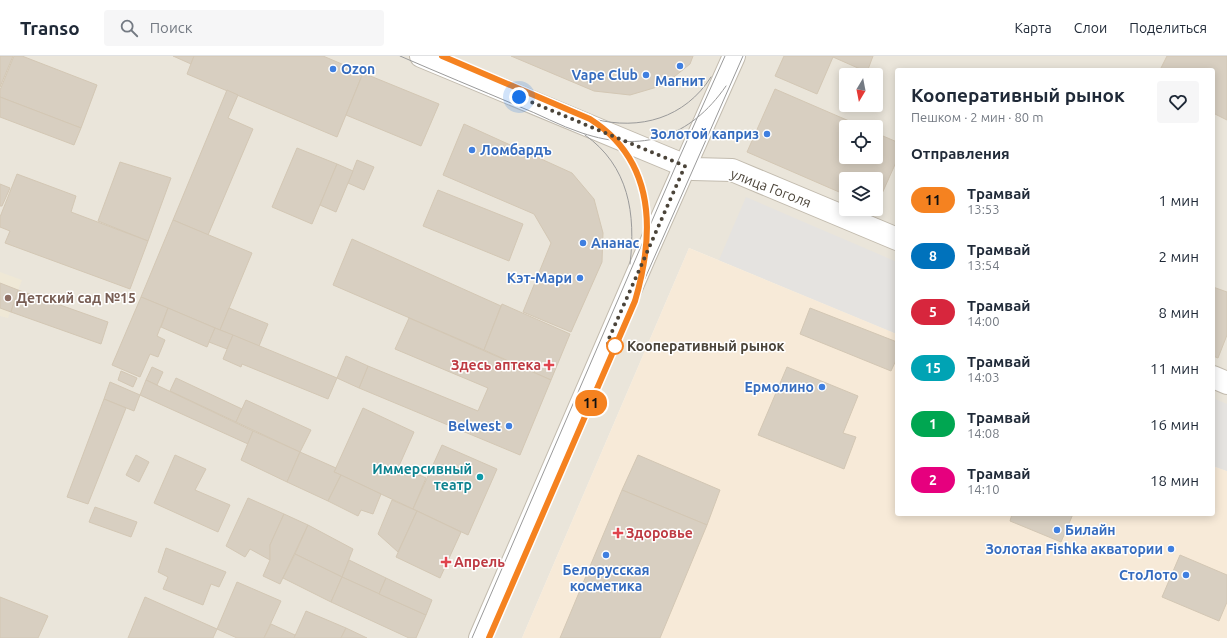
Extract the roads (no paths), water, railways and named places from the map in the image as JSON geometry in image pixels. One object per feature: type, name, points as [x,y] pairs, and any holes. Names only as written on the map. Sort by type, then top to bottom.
[{"type":"street","name":"улица Гоголя","points":[[421,56],[685,166],[693,169],[732,170],[895,238]]},
{"type":"street","points":[[480,638],[734,56]]},
{"type":"street","points":[[1215,378],[1227,383]]},
{"type":"tram line","points":[[400,56],[574,130],[604,139],[625,141],[644,141],[663,136],[680,129],[697,118],[712,104],[726,86]]},
{"type":"tram line","points":[[442,56],[590,119],[609,134],[624,150],[635,169],[642,189],[646,210],[647,232],[641,277]]},
{"type":"tram line","name":"11","points":[[442,56],[598,123],[622,146],[632,162],[638,174],[645,200],[647,217],[646,252],[643,271],[635,301],[489,638]]},
{"type":"tram line","points":[[472,638],[677,163],[725,56]]},
{"type":"tram line","points":[[489,638],[743,56]]},
{"type":"tram line","points":[[594,119],[628,123],[644,122],[660,118],[688,103],[711,77]]},
{"type":"tram line","points":[[585,135],[600,147],[611,161],[620,176],[626,192],[632,227],[630,264]]},
{"type":"place","name":"Магнит","points":[[680,66]]},
{"type":"place","name":"Ozon","points":[[333,69]]},
{"type":"place","name":"Vape Club","points":[[646,75]]},
{"type":"place","name":"Золотой каприз","points":[[767,134]]},
{"type":"place","name":"Ломбардъ","points":[[472,150]]},
{"type":"place","name":"Ананас","points":[[583,243]]},
{"type":"place","name":"Кэт-Мари","points":[[580,278]]},
{"type":"place","name":"Детский сад №15","points":[[8,298]]},
{"type":"place","name":"Кооперативный рынок","points":[[615,346]]},
{"type":"place","name":"Здесь аптека","points":[[549,365]]},
{"type":"place","name":"Ермолино","points":[[822,387]]},
{"type":"place","name":"Belwest","points":[[509,426]]},
{"type":"place","name":"Иммерсивный театр","points":[[480,477]]},
{"type":"place","name":"Билайн","points":[[1057,530]]},
{"type":"place","name":"Здоровье","points":[[618,533]]},
{"type":"place","name":"Золотая Fishka акватории","points":[[1171,549]]},
{"type":"place","name":"Белорусская косметика","points":[[606,555]]},
{"type":"place","name":"Апрель","points":[[446,562]]},
{"type":"place","name":"СтоЛото","points":[[1186,575]]}]
